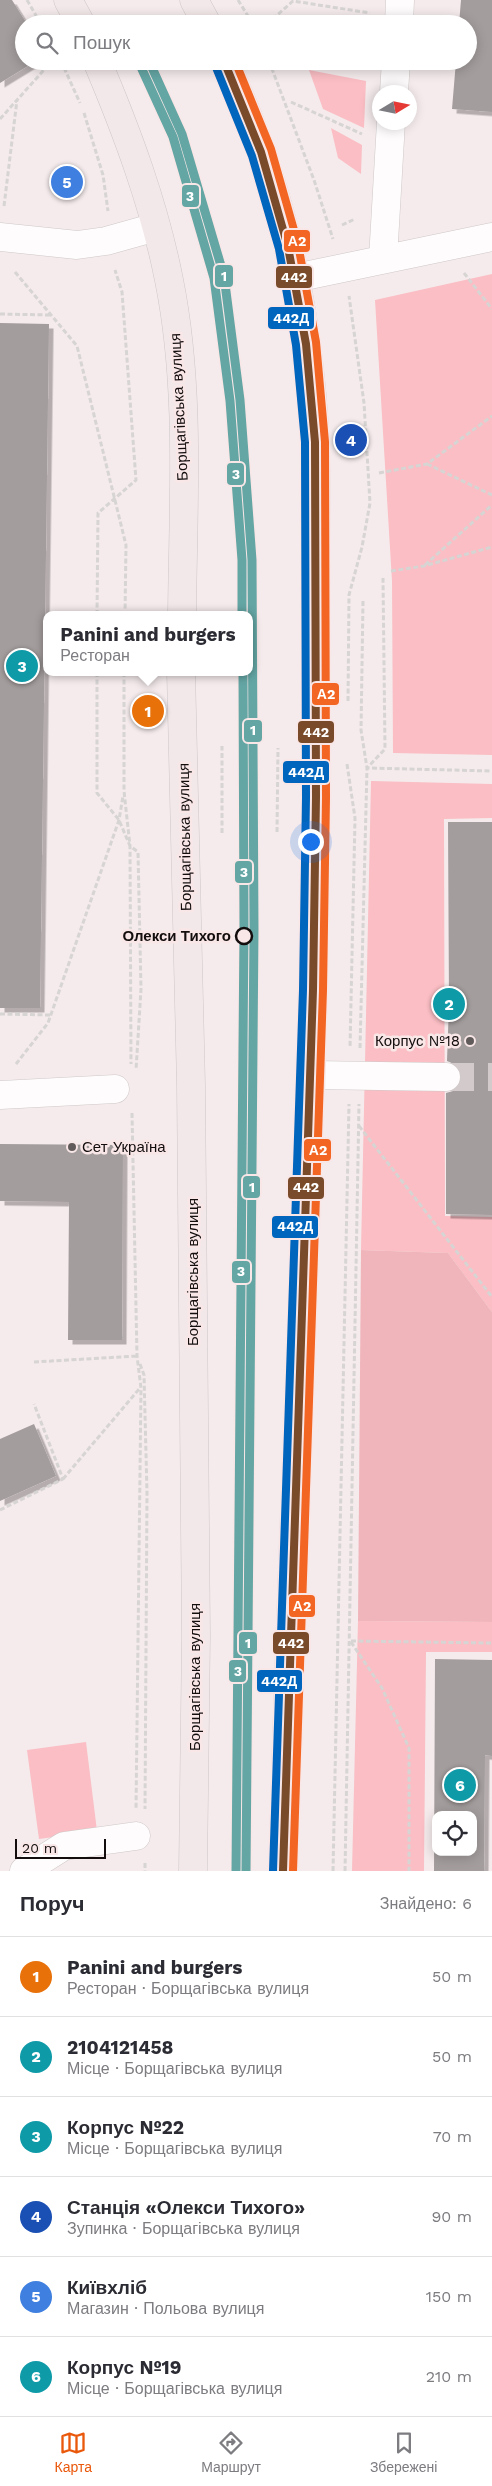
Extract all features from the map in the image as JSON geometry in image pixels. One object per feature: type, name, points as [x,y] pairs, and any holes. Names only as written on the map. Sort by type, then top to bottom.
[{"type":"main road","points":[[68,0],[76,15]]},
{"type":"main road","points":[[194,0],[202,15]]},
{"type":"main road","name":"Борщагівська вулиця","points":[[101,70],[125,127],[156,226],[170,280],[181,361],[184,441],[182,611]]},
{"type":"main road","points":[[228,70],[242,99],[276,194],[295,278],[309,362],[315,443],[316,790],[312,1075],[288,1647],[283,1871]]},
{"type":"main road","name":"Борщагівська вулиця","points":[[181,676],[191,1095],[196,1626],[193,1871]]},
{"type":"street","points":[[399,15],[400,0]]},
{"type":"street","points":[[394,85],[395,70]]},
{"type":"street","points":[[383,259],[391,130]]},
{"type":"street","points":[[0,237],[77,245],[106,241],[156,226]]},
{"type":"street","points":[[295,278],[492,238]]},
{"type":"street","points":[[312,1075],[446,1078]]},
{"type":"street","points":[[0,1095],[128,1087]]},
{"type":"street","points":[[24,1871],[64,1846],[140,1825]]},
{"type":"path","points":[[27,0],[36,15]]},
{"type":"path","points":[[238,0],[247,15]]},
{"type":"path","points":[[277,15],[293,1],[371,13]]},
{"type":"path","points":[[0,119],[44,70]]},
{"type":"path","points":[[65,70],[83,110],[103,175],[110,225],[106,241],[122,292],[136,480],[98,513],[97,611]]},
{"type":"path","points":[[4,206],[17,100]]},
{"type":"path","points":[[291,102],[363,135]]},
{"type":"path","points":[[460,268],[492,309]]},
{"type":"path","points":[[15,272],[77,346],[126,545],[125,611]]},
{"type":"path","points":[[0,314],[51,315]]},
{"type":"path","points":[[379,472],[427,464],[492,416]]},
{"type":"path","points":[[427,464],[492,495]]},
{"type":"path","points":[[424,566],[492,505]]},
{"type":"path","points":[[392,571],[424,566],[492,547]]},
{"type":"path","points":[[367,768],[385,749],[384,578]]},
{"type":"path","points":[[345,1871],[359,1076],[367,768],[361,730],[363,601]]},
{"type":"path","points":[[97,676],[97,793],[119,820],[130,846],[138,852],[141,989],[128,1087]]},
{"type":"path","points":[[124,676],[124,791],[130,846],[128,1087],[137,1356],[140,1388],[140,1825]]},
{"type":"path","points":[[222,746],[222,833]]},
{"type":"path","points":[[277,832],[278,748]]},
{"type":"path","points":[[367,768],[492,771]]},
{"type":"path","points":[[15,1065],[48,1023],[52,1014],[119,820],[124,791]]},
{"type":"path","points":[[0,1014],[52,1014]]},
{"type":"path","points":[[359,1125],[492,1297]]},
{"type":"path","points":[[34,1362],[137,1356]]},
{"type":"path","points":[[137,1356],[144,1375],[147,1493],[140,1825]]},
{"type":"path","points":[[0,1510],[63,1478],[140,1388]]},
{"type":"path","points":[[34,1404],[63,1478]]},
{"type":"path","points":[[350,1641],[492,1643]]},
{"type":"path","points":[[350,1641],[382,1688],[408,1748],[409,1871]]},
{"type":"path","points":[[145,1862],[145,1871]]},
{"type":"shaded area","points":[[309,70],[366,81],[364,128],[323,109]]},
{"type":"shaded area","points":[[331,128],[362,145],[361,174],[338,158]]},
{"type":"shaded area","points":[[492,274],[492,755],[393,753],[392,581],[375,300]]},
{"type":"shaded area","points":[[371,781],[492,784],[492,818],[444,819],[445,1216],[492,1217],[492,1312],[448,1253],[361,1250]]},
{"type":"shaded area","points":[[361,1250],[448,1253],[492,1312],[492,1622],[358,1621]]},
{"type":"shaded area","points":[[358,1621],[492,1622],[492,1652],[426,1652],[424,1871],[352,1871]]},
{"type":"shaded area","points":[[86,1742],[97,1831],[39,1839],[27,1750]]},
{"type":"building","points":[[0,0],[12,0],[21,15],[15,15],[15,70],[21,70],[0,83]]},
{"type":"building","points":[[461,0],[492,0],[492,112],[452,109],[455,70],[477,70],[477,15],[460,15]]},
{"type":"building","points":[[0,323],[49,324],[45,611],[43,611],[44,676],[40,1008],[0,1008]]},
{"type":"building","name":"Корпус №18","points":[[448,822],[492,822],[492,1215],[446,1214],[446,1093],[453,1091],[459,1085],[462,1077],[459,1069],[447,1061],[449,1004]]},
{"type":"building","points":[[0,1144],[123,1145],[122,1340],[68,1340],[69,1202],[0,1201]]},
{"type":"building","points":[[34,1424],[56,1476],[0,1501],[0,1439]]},
{"type":"building","points":[[435,1659],[492,1660],[492,1756],[485,1755],[484,1871],[434,1871],[434,1856],[477,1856],[477,1811],[434,1811]]},
{"type":"tunnel","points":[[446,1077],[492,1077]]},
{"type":"transit line","name":"3","points":[[142,70],[173,137],[214,278],[230,401],[242,560],[242,611]]},
{"type":"transit line","name":"1","points":[[153,70],[182,134],[224,276],[240,400],[252,560],[252,611]]},
{"type":"transit line","name":"442Д","points":[[217,70],[252,156],[279,249],[296,345],[305,442],[306,797],[303,990],[273,1871]]},
{"type":"transit line","name":"442","points":[[228,70],[261,152],[288,247],[306,344],[315,442],[316,797],[313,990],[283,1871]]},
{"type":"transit line","name":"А2","points":[[239,70],[271,149],[298,244],[316,342],[325,442],[326,797],[323,990],[293,1871]]},
{"type":"transit line","name":"3","points":[[236,1871],[244,929],[243,676]]},
{"type":"transit line","name":"1","points":[[246,1871],[254,929],[253,676]]},
{"type":"place","name":"Київхліб","points":[[67,182]]},
{"type":"place","name":"Станція «Олекси Тихого»","points":[[351,440]]},
{"type":"place","name":"Корпус №22","points":[[22,666]]},
{"type":"place","name":"Panini and burgers","points":[[148,711]]},
{"type":"place","name":"Олекси Тихого","points":[[244,936]]},
{"type":"place","name":"2104121458","points":[[449,1004]]},
{"type":"place","name":"Корпус №18","points":[[470,1041]]},
{"type":"place","name":"Сет Україна","points":[[72,1147]]},
{"type":"place","name":"Корпус №19","points":[[460,1785]]}]
